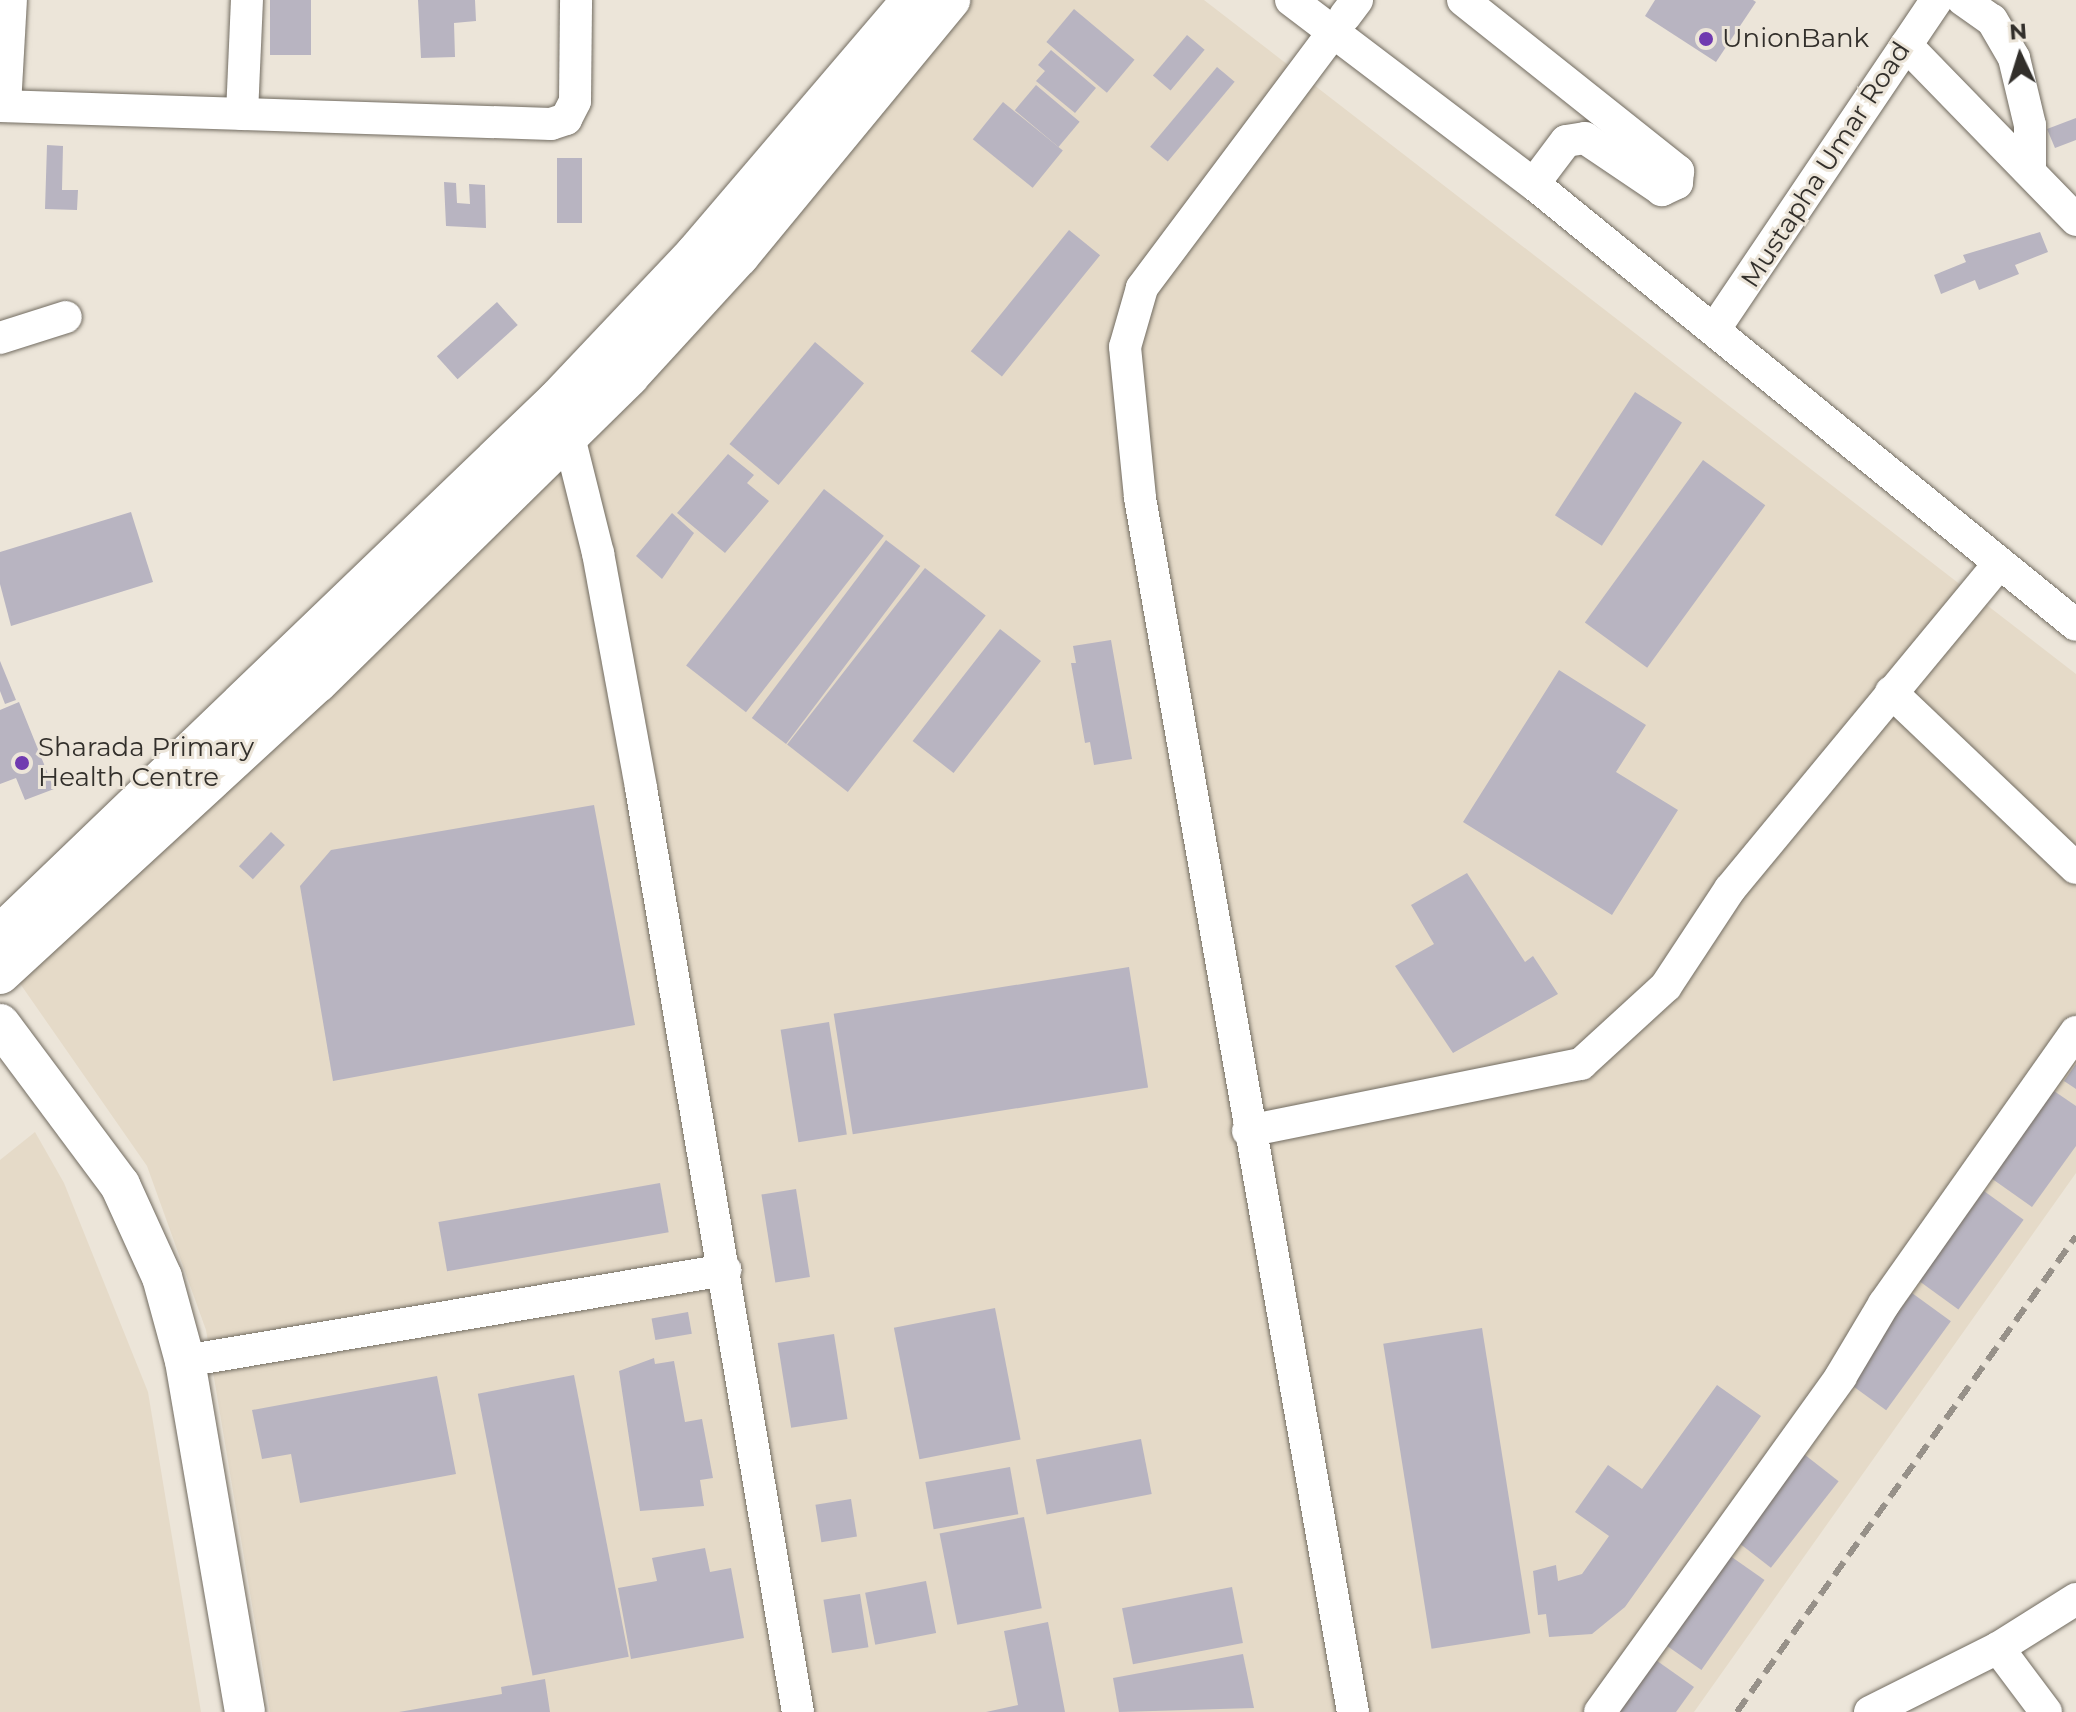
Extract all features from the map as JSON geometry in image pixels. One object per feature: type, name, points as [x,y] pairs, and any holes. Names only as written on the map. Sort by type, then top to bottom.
[{"type":"main road","points":[[0,935],[557,400],[737,207],[912,0]]},
{"type":"main road","points":[[0,974],[318,682],[569,437],[739,256],[950,0]]},
{"type":"main road","points":[[0,1024],[132,1205],[162,1277],[185,1361],[245,1712]]},
{"type":"street","points":[[11,0],[2,106],[560,121],[571,113],[577,92],[576,0]]},
{"type":"street","points":[[242,114],[247,0]]},
{"type":"street","points":[[1291,0],[1340,12],[1543,171],[1998,565],[2076,625]]},
{"type":"street","points":[[1463,0],[1678,171],[1677,183],[1662,190],[1585,138],[1566,141],[1543,171]]},
{"type":"street","name":"Mustapha Umar Road","points":[[1719,323],[1937,0]]},
{"type":"street","points":[[1963,0],[1992,20],[2014,58],[2030,125],[2030,169]]},
{"type":"street","points":[[1340,12],[1719,323],[2076,601]]},
{"type":"street","points":[[1340,12],[1142,288],[1125,347],[1140,498],[1248,1131],[1353,1712]]},
{"type":"street","points":[[1906,45],[2030,169],[2076,220]]},
{"type":"street","points":[[0,338],[66,317]]},
{"type":"street","points":[[569,437],[601,569],[725,1270],[798,1712]]},
{"type":"street","points":[[1248,1131],[1581,1064],[1666,986],[1730,889],[1998,565]]},
{"type":"street","points":[[1891,692],[2076,868]]},
{"type":"street","points":[[1600,1712],[1841,1376],[1884,1304],[2076,1032]]},
{"type":"street","points":[[185,1361],[725,1270]]},
{"type":"street","points":[[1870,1712],[1924,1700],[2076,1599]]},
{"type":"street","points":[[1998,1648],[2046,1712]]},
{"type":"shaded area","points":[[935,0],[1204,0],[2076,674],[2076,1173],[1694,1712],[270,1712],[206,1330],[147,1166],[12,972]]},
{"type":"shaded area","points":[[35,1132],[64,1183],[148,1392],[201,1712],[0,1712],[0,1160]]},
{"type":"building","points":[[270,0],[311,0],[311,55],[270,55]]},
{"type":"building","points":[[418,0],[475,0],[476,21],[454,23],[455,57],[421,58]]},
{"type":"building","name":"UnionBank","points":[[1655,0],[1756,2],[1716,62],[1645,16]]},
{"type":"building","points":[[1074,9],[1135,60],[1107,93],[1046,42]]},
{"type":"building","points":[[1187,35],[1205,50],[1171,90],[1153,76]]},
{"type":"building","points":[[1051,50],[1096,88],[1075,113],[1036,81],[1045,71],[1038,65]]},
{"type":"building","points":[[1217,67],[1235,82],[1168,161],[1150,147]]},
{"type":"building","points":[[1036,85],[1080,122],[1058,147],[1015,110]]},
{"type":"building","points":[[1003,102],[1063,150],[1033,188],[973,139]]},
{"type":"building","points":[[2076,118],[2076,140],[2055,148],[2047,129]]},
{"type":"building","points":[[47,145],[63,146],[62,190],[78,190],[77,210],[45,209]]},
{"type":"building","points":[[557,158],[582,158],[582,223],[557,223]]},
{"type":"building","points":[[444,182],[456,183],[457,203],[470,204],[469,184],[485,185],[486,228],[446,226]]},
{"type":"building","points":[[1069,230],[1100,255],[1002,376],[971,351]]},
{"type":"building","points":[[2040,232],[2048,252],[2015,265],[2019,274],[1979,290],[1975,280],[1941,294],[1934,275],[1966,262],[1963,255]]},
{"type":"building","points":[[497,302],[518,325],[458,379],[437,356]]},
{"type":"building","points":[[815,342],[864,383],[779,485],[730,444]]},
{"type":"building","points":[[1635,392],[1682,422],[1602,546],[1555,515]]},
{"type":"building","points":[[728,454],[754,475],[747,483],[769,501],[725,553],[677,513]]},
{"type":"building","points":[[1703,460],[1765,505],[1647,668],[1585,623]]},
{"type":"building","points":[[824,489],[884,536],[746,712],[686,666]]},
{"type":"building","points":[[131,512],[153,582],[11,626],[0,584],[0,552]]},
{"type":"building","points":[[672,513],[694,533],[662,579],[636,556]]},
{"type":"building","points":[[886,540],[920,566],[786,744],[752,718]]},
{"type":"building","points":[[925,568],[986,615],[848,792],[787,745]]},
{"type":"building","points":[[1000,629],[1041,661],[954,773],[913,741]]},
{"type":"building","points":[[1111,640],[1132,759],[1094,765],[1090,742],[1085,743],[1071,663],[1076,663],[1073,646]]},
{"type":"building","points":[[0,661],[16,700],[5,704],[0,691]]},
{"type":"building","points":[[1559,670],[1646,725],[1616,772],[1678,810],[1612,915],[1463,822]]},
{"type":"building","name":"Sharada Primary Health Centre","points":[[19,702],[54,789],[25,800],[16,778],[0,784],[0,710]]},
{"type":"building","points":[[594,805],[635,1025],[333,1081],[300,886],[331,850]]},
{"type":"building","points":[[271,832],[285,845],[253,879],[239,866]]},
{"type":"building","points":[[1467,873],[1525,962],[1533,956],[1558,994],[1453,1053],[1395,966],[1434,944],[1411,905]]},
{"type":"building","points":[[1129,967],[1148,1087],[853,1134],[834,1014]]},
{"type":"building","points":[[829,1022],[847,1135],[798,1142],[781,1030]]},
{"type":"building","points":[[2076,1064],[2076,1089],[2064,1081]]},
{"type":"building","points":[[2054,1091],[2076,1106],[2076,1146],[2032,1207],[1991,1178]]},
{"type":"building","points":[[660,1183],[669,1232],[447,1271],[438,1222]]},
{"type":"building","points":[[796,1189],[810,1277],[775,1282],[761,1194]]},
{"type":"building","points":[[1984,1191],[2024,1220],[1958,1310],[1919,1281]]},
{"type":"building","points":[[1912,1293],[1951,1321],[1886,1410],[1847,1382]]},
{"type":"building","points":[[995,1308],[1021,1440],[919,1459],[894,1328]]},
{"type":"building","points":[[688,1312],[692,1334],[655,1340],[652,1318]]},
{"type":"building","points":[[1482,1328],[1530,1633],[1432,1649],[1383,1344]]},
{"type":"building","points":[[834,1334],[847,1419],[791,1428],[778,1343]]},
{"type":"building","points":[[654,1358],[655,1364],[674,1361],[685,1422],[702,1419],[713,1478],[700,1480],[704,1506],[640,1511],[619,1371]]},
{"type":"building","points":[[574,1375],[629,1657],[533,1675],[478,1394]]},
{"type":"building","points":[[437,1376],[456,1474],[300,1503],[291,1454],[262,1459],[252,1410]]},
{"type":"building","points":[[1717,1385],[1761,1416],[1625,1607],[1592,1634],[1549,1637],[1546,1614],[1538,1615],[1533,1571],[1556,1565],[1558,1581],[1582,1574],[1609,1536],[1575,1512],[1608,1465],[1642,1489]]},
{"type":"building","points":[[1141,1439],[1152,1494],[1047,1514],[1036,1459]]},
{"type":"building","points":[[1800,1451],[1839,1481],[1771,1568],[1732,1538]]},
{"type":"building","points":[[1010,1467],[1018,1514],[934,1529],[925,1482]]},
{"type":"building","points":[[851,1499],[857,1537],[821,1542],[815,1505]]},
{"type":"building","points":[[1024,1517],[1042,1608],[957,1625],[940,1533]]},
{"type":"building","points":[[705,1548],[710,1572],[731,1568],[744,1638],[631,1659],[618,1588],[657,1581],[652,1558]]},
{"type":"building","points":[[1726,1553],[1765,1580],[1701,1670],[1663,1643]]},
{"type":"building","points":[[926,1581],[936,1633],[875,1645],[865,1593]]},
{"type":"building","points":[[1232,1587],[1243,1643],[1133,1664],[1122,1608]]},
{"type":"building","points":[[860,1594],[868,1647],[832,1653],[823,1600]]},
{"type":"building","points":[[1048,1622],[1065,1712],[986,1712],[1018,1705],[1004,1631]]},
{"type":"building","points":[[1243,1654],[1254,1708],[1119,1712],[1113,1678]]},
{"type":"building","points":[[1653,1658],[1694,1687],[1676,1712],[1614,1712]]},
{"type":"building","points":[[545,1679],[550,1712],[399,1712],[502,1694],[501,1687]]},
{"type":"railway","points":[[1737,1712],[2076,1236]]},
{"type":"place","name":"UnionBank","points":[[1706,39]]},
{"type":"place","name":"Sharada Primary Health Centre","points":[[22,763]]}]
